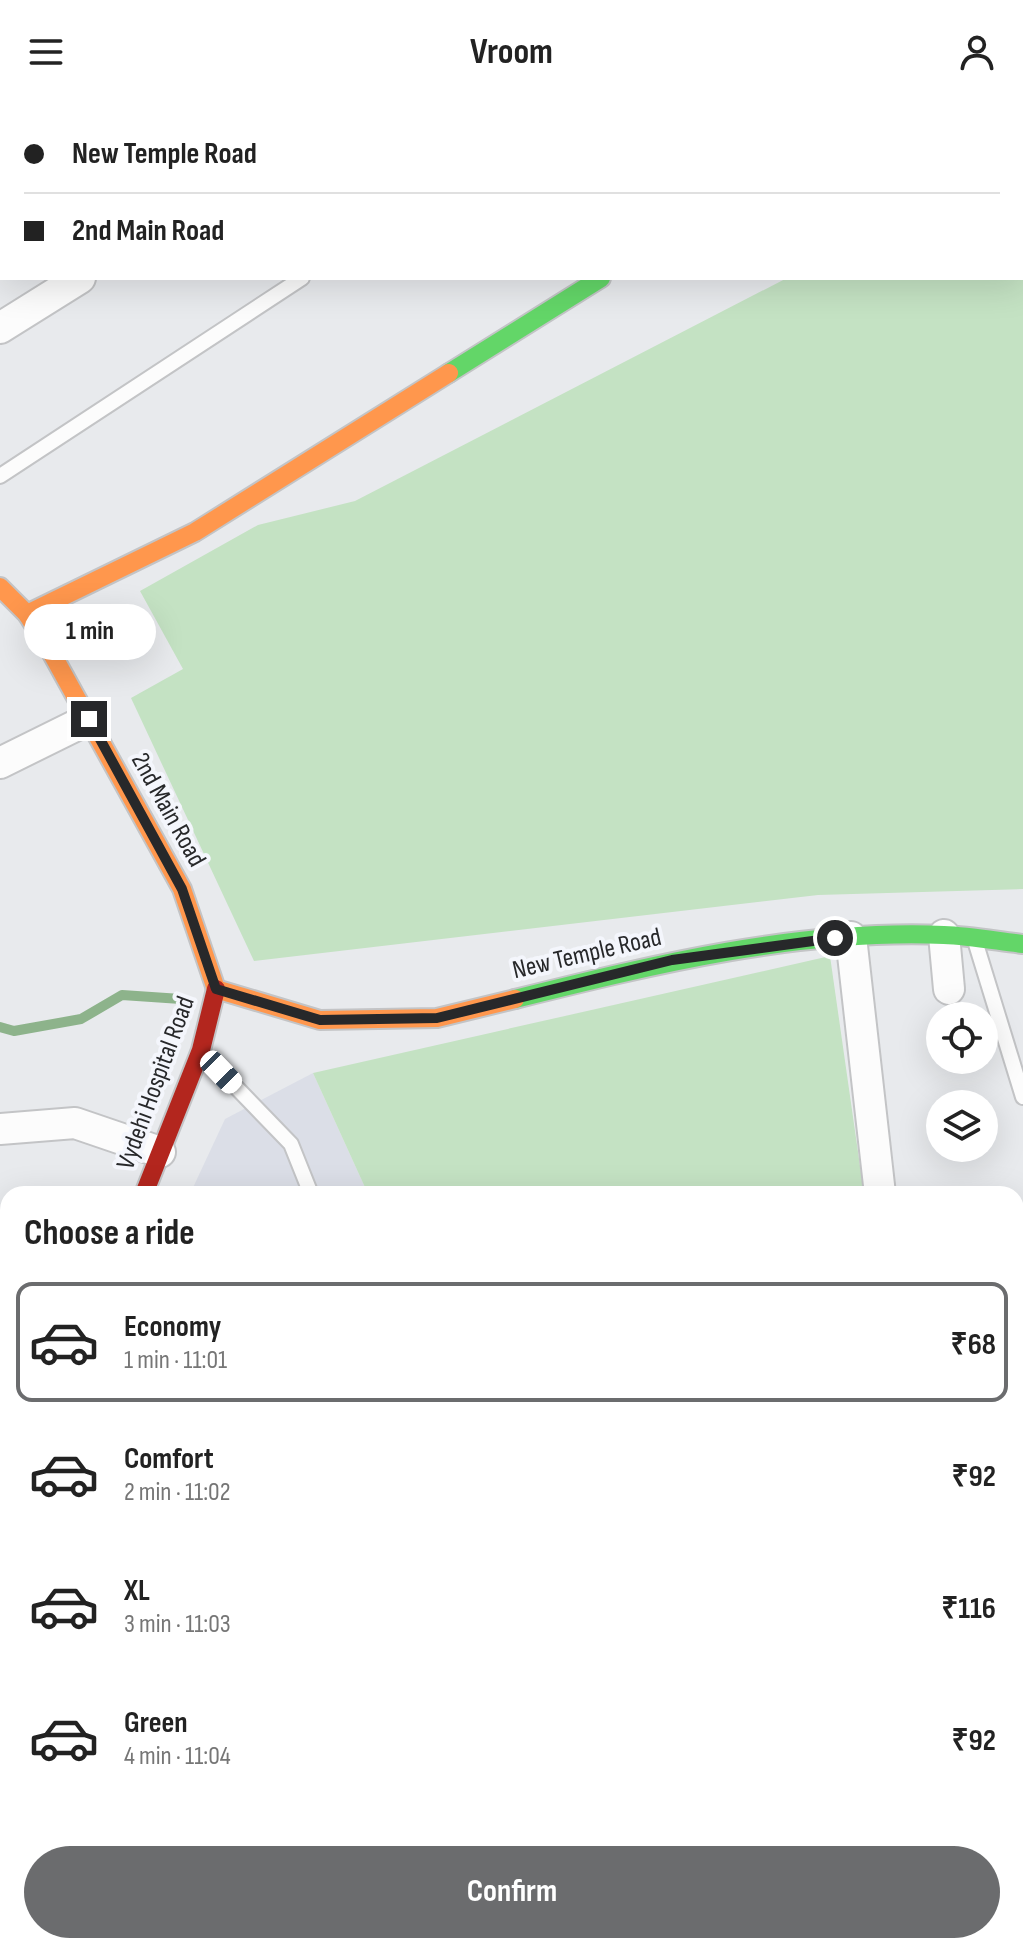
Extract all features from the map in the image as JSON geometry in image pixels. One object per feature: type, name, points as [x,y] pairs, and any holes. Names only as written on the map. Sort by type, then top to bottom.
[{"type":"street","points":[[0,328],[77,280]]},
{"type":"street","points":[[27,614],[195,532],[598,280]]},
{"type":"street","name":"2nd Main Road","points":[[0,587],[27,614],[89,719],[182,889],[216,989]]},
{"type":"street","points":[[0,763],[89,719]]},
{"type":"street","points":[[944,935],[949,989]]},
{"type":"street","name":"New Temple Road","points":[[216,989],[320,1020],[437,1018],[672,960],[819,938],[944,935],[1023,944]]},
{"type":"street","points":[[851,937],[879,1186]]},
{"type":"street","name":"Vydehi Hospital Road","points":[[147,1186],[201,1050],[216,989]]},
{"type":"street","points":[[0,1129],[75,1123],[160,1152]]},
{"type":"lane","points":[[0,476],[299,280]]},
{"type":"lane","points":[[974,938],[1023,1097]]},
{"type":"lane","points":[[201,1050],[291,1144],[308,1186]]},
{"type":"shaded area","points":[[313,1073],[364,1186],[194,1186],[225,1119]]},
{"type":"green space","points":[[783,280],[1023,280],[1023,889],[818,895],[254,961],[131,698],[183,669],[140,591],[258,525],[355,501]]},
{"type":"green space","points":[[830,956],[863,1186],[364,1186],[313,1073]]},
{"type":"waterway","points":[[0,1027],[14,1031],[81,1019],[122,995],[181,999]]},
{"type":"traffic: fast","points":[[449,373],[598,280]]},
{"type":"traffic: fast","points":[[515,999],[621,973],[781,943],[889,935],[954,936],[1023,944]]},
{"type":"traffic: slow","points":[[27,614],[195,532],[449,373]]},
{"type":"traffic: slow","points":[[0,587],[27,614],[51,652],[182,889],[216,989]]},
{"type":"traffic: slow","points":[[216,989],[320,1020],[437,1018],[515,999]]},
{"type":"traffic: jam","points":[[147,1186],[201,1050],[216,989]]},
{"type":"route","points":[[89,719],[182,889],[216,989],[320,1020],[437,1018],[672,960],[835,938]]}]
